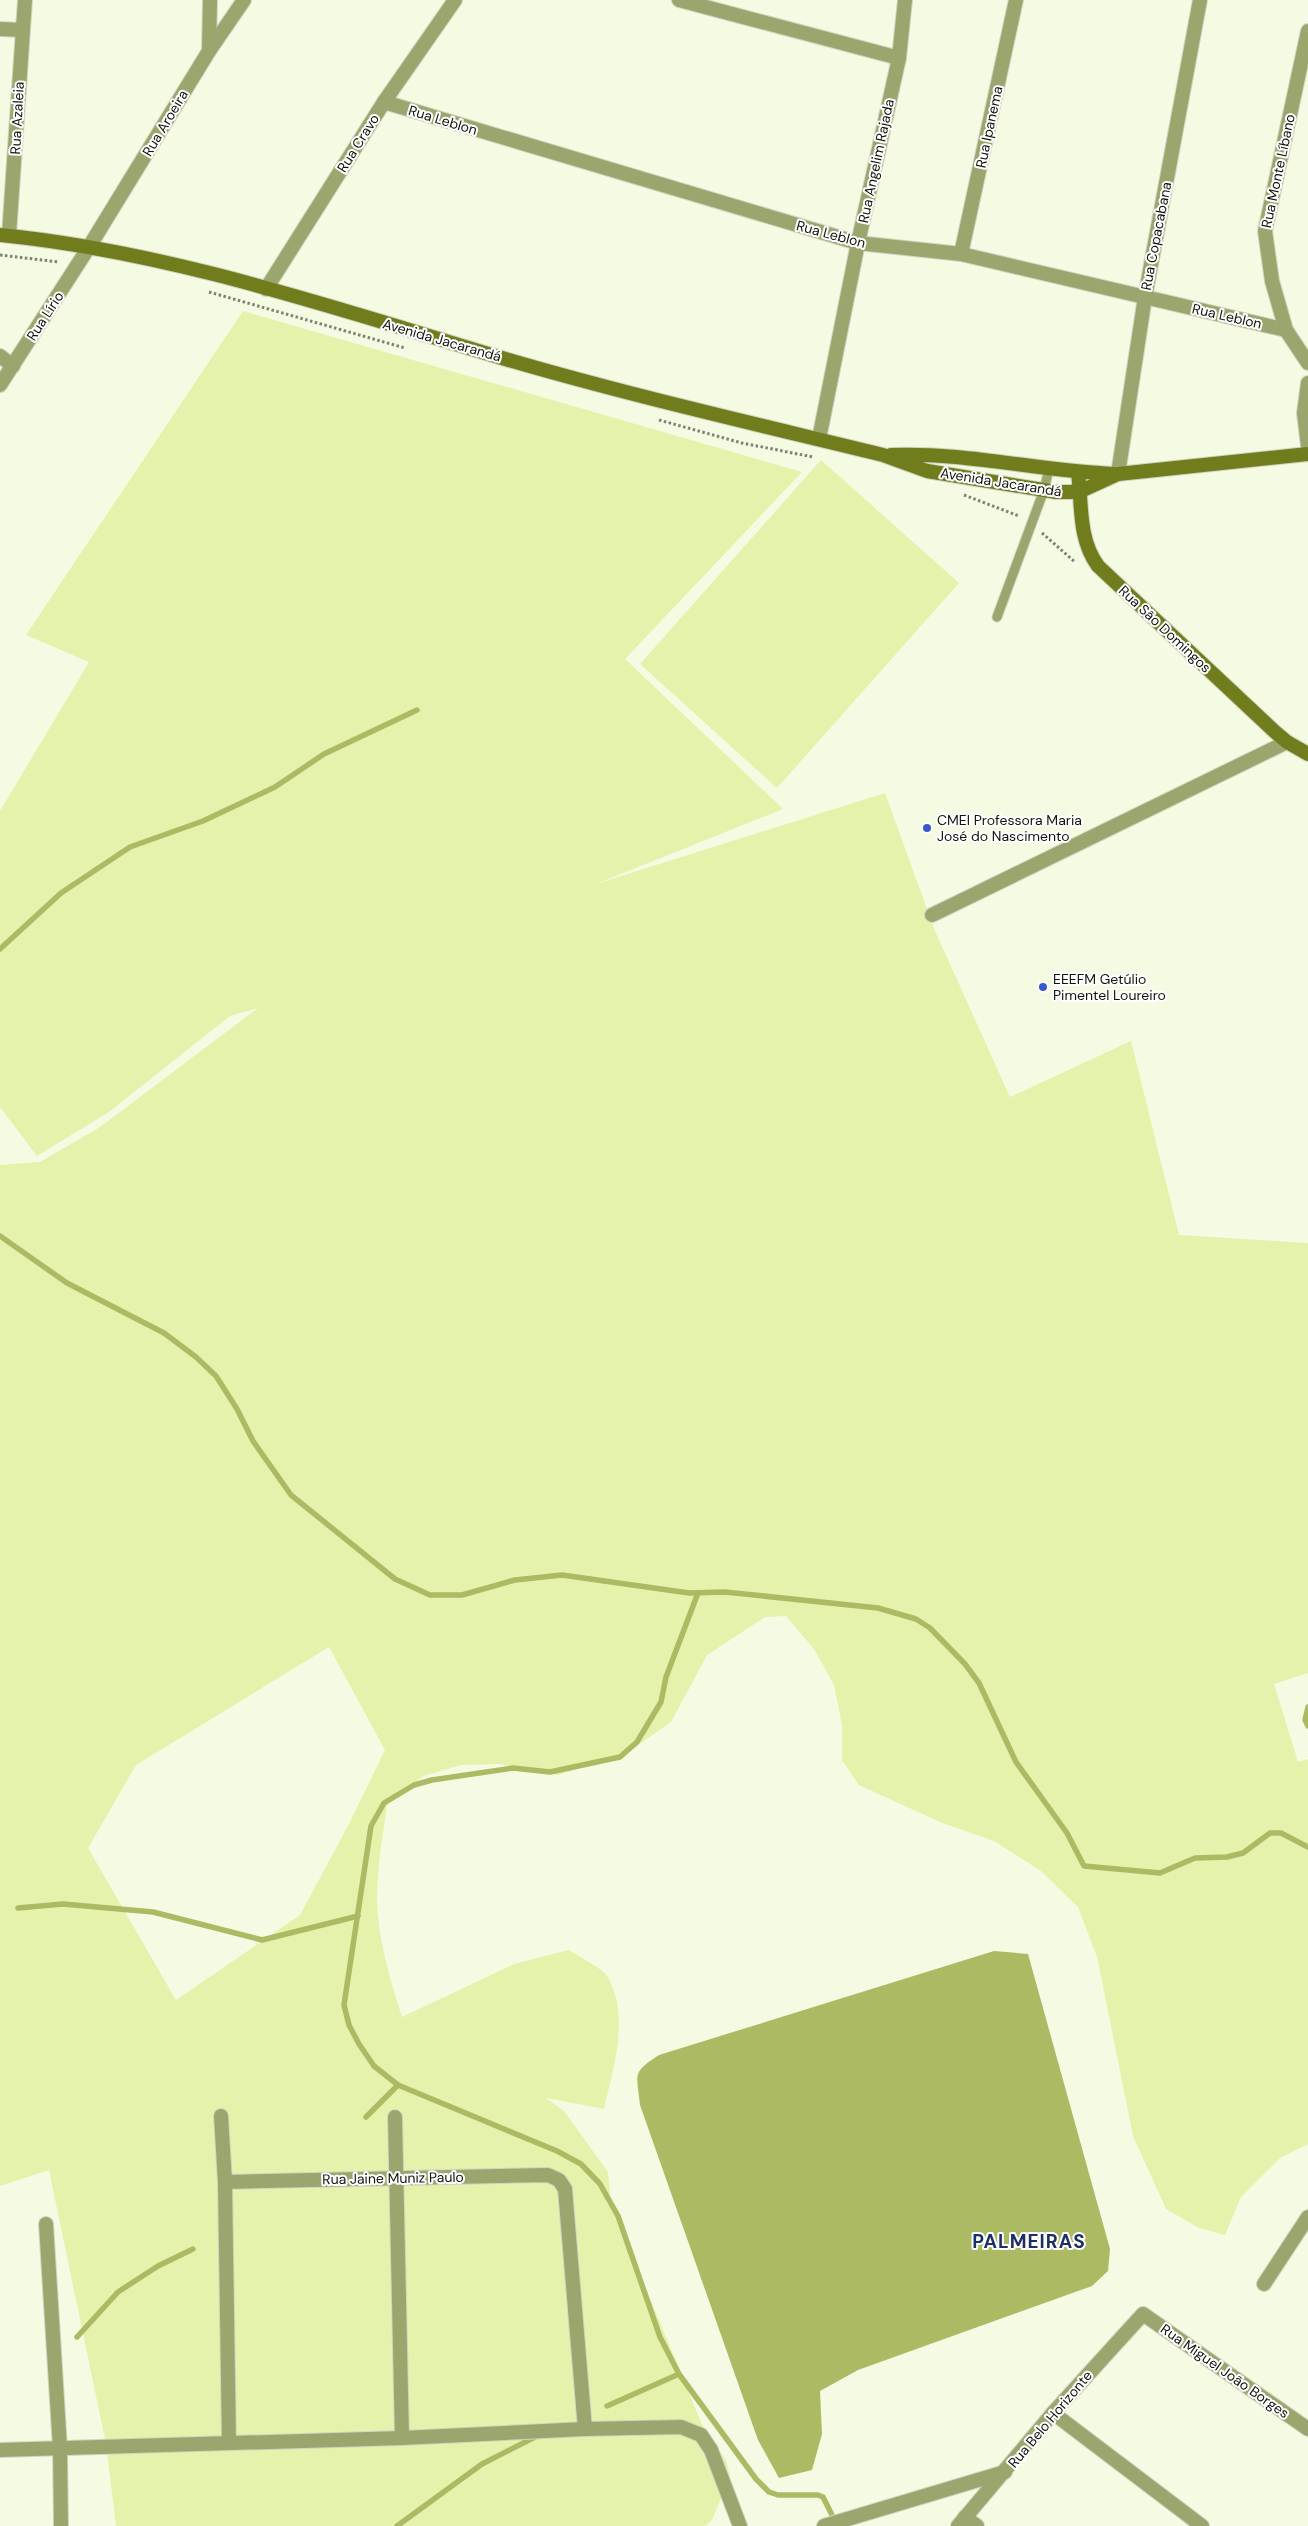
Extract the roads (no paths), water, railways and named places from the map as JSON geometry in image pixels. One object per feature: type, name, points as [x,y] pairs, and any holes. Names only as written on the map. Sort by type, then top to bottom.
[{"type":"main road","name":"Avenida Jacarandá","points":[[4,235],[89,247],[194,268],[543,370],[883,455],[927,471],[1056,492],[1081,491],[1118,474]]},
{"type":"main road","name":"Avenida Jacarandá","points":[[883,455],[923,454],[1078,472],[1118,474],[1308,454]]},
{"type":"main road","name":"Rua São Domingos","points":[[1078,472],[1081,491],[1081,519],[1088,553],[1098,566],[1287,742],[1308,754]]},
{"type":"street","name":"Rua Azaleia","points":[[4,235],[25,0]]},
{"type":"street","points":[[209,51],[210,0]]},
{"type":"street","name":"Rua Aroeira","points":[[89,247],[209,51],[244,0]]},
{"type":"street","name":"Rua Cravo","points":[[266,289],[384,102],[455,0]]},
{"type":"street","points":[[679,0],[899,58]]},
{"type":"street","name":"Rua Angelim Rajada","points":[[819,439],[858,243],[899,58],[905,0]]},
{"type":"street","name":"Rua Ipanema","points":[[961,254],[1016,0]]},
{"type":"street","name":"Rua Copacabana","points":[[1118,474],[1144,297],[1200,0]]},
{"type":"street","points":[[0,29],[22,30]]},
{"type":"street","name":"Rua Monte Líbano","points":[[1308,31],[1265,231],[1272,281],[1286,330],[1308,363]]},
{"type":"street","name":"Rua Leblon","points":[[384,102],[858,243],[961,254],[1286,330]]},
{"type":"street","name":"Rua Lírio","points":[[0,385],[89,247]]},
{"type":"street","points":[[0,356],[13,366]]},
{"type":"street","points":[[1308,384],[1304,413],[1308,446]]},
{"type":"street","points":[[932,914],[1287,742]]},
{"type":"street","points":[[221,2116],[225,2182],[229,2443]]},
{"type":"street","points":[[395,2117],[402,2438]]},
{"type":"street","name":"Rua Jaine Muniz Paulo","points":[[225,2182],[548,2175],[559,2180],[565,2190],[585,2428]]},
{"type":"street","points":[[1264,2284],[1308,2217]]},
{"type":"street","points":[[46,2224],[60,2448],[61,2526]]},
{"type":"street","name":"Rua Belo Horizonte","points":[[961,2522],[1006,2472],[1053,2413],[1143,2314]]},
{"type":"street","name":"Rua Miguel João Borges","points":[[1143,2314],[1308,2429]]},
{"type":"street","points":[[1053,2413],[1202,2526]]},
{"type":"street","points":[[0,2450],[402,2438],[585,2428],[681,2427],[701,2435],[711,2450],[740,2526]]},
{"type":"street","points":[[824,2526],[1006,2472]]},
{"type":"street","points":[[961,2522],[976,2526]]},
{"type":"lane","points":[[997,617],[1044,490],[1049,469]]},
{"type":"waterway","points":[[0,949],[61,893],[130,847],[203,821],[275,787],[324,754],[417,710]]},
{"type":"waterway","points":[[0,1236],[67,1283],[164,1333],[196,1357],[216,1376],[237,1409],[253,1441],[291,1495],[395,1579],[430,1595],[462,1595],[515,1580],[562,1575],[689,1593],[725,1592],[878,1608],[916,1619],[930,1628],[965,1664],[979,1683],[1016,1762],[1067,1833],[1084,1866],[1160,1873],[1195,1858],[1227,1857],[1243,1853],[1270,1833],[1281,1833],[1308,1847]]},
{"type":"waterway","points":[[698,1593],[666,1677],[661,1702],[637,1742],[620,1757],[550,1772],[513,1768],[432,1780],[414,1785],[384,1803],[371,1826],[344,2005],[349,2025],[359,2044],[374,2066],[398,2085],[557,2151],[581,2164],[600,2184],[618,2216],[660,2337],[679,2374],[756,2479],[769,2492],[778,2495],[818,2495],[823,2497],[832,2515]]},
{"type":"waterway","points":[[1308,1707],[1305,1720],[1308,1726]]},
{"type":"waterway","points":[[18,1908],[63,1904],[153,1912],[262,1940],[358,1916]]},
{"type":"waterway","points":[[366,2117],[398,2085]]},
{"type":"waterway","points":[[77,2337],[118,2292],[158,2266],[193,2249]]},
{"type":"waterway","points":[[607,2406],[679,2374]]},
{"type":"waterway","points":[[397,2526],[482,2464],[537,2436]]},
{"type":"place","name":"CMEI Professora Maria José do Nascimento","points":[[927,828]]},
{"type":"place","name":"EEEFM Getúlio Pimentel Loureiro","points":[[1043,987]]},
{"type":"district","name":"PALMEIRAS","points":[[1029,2241]]}]
